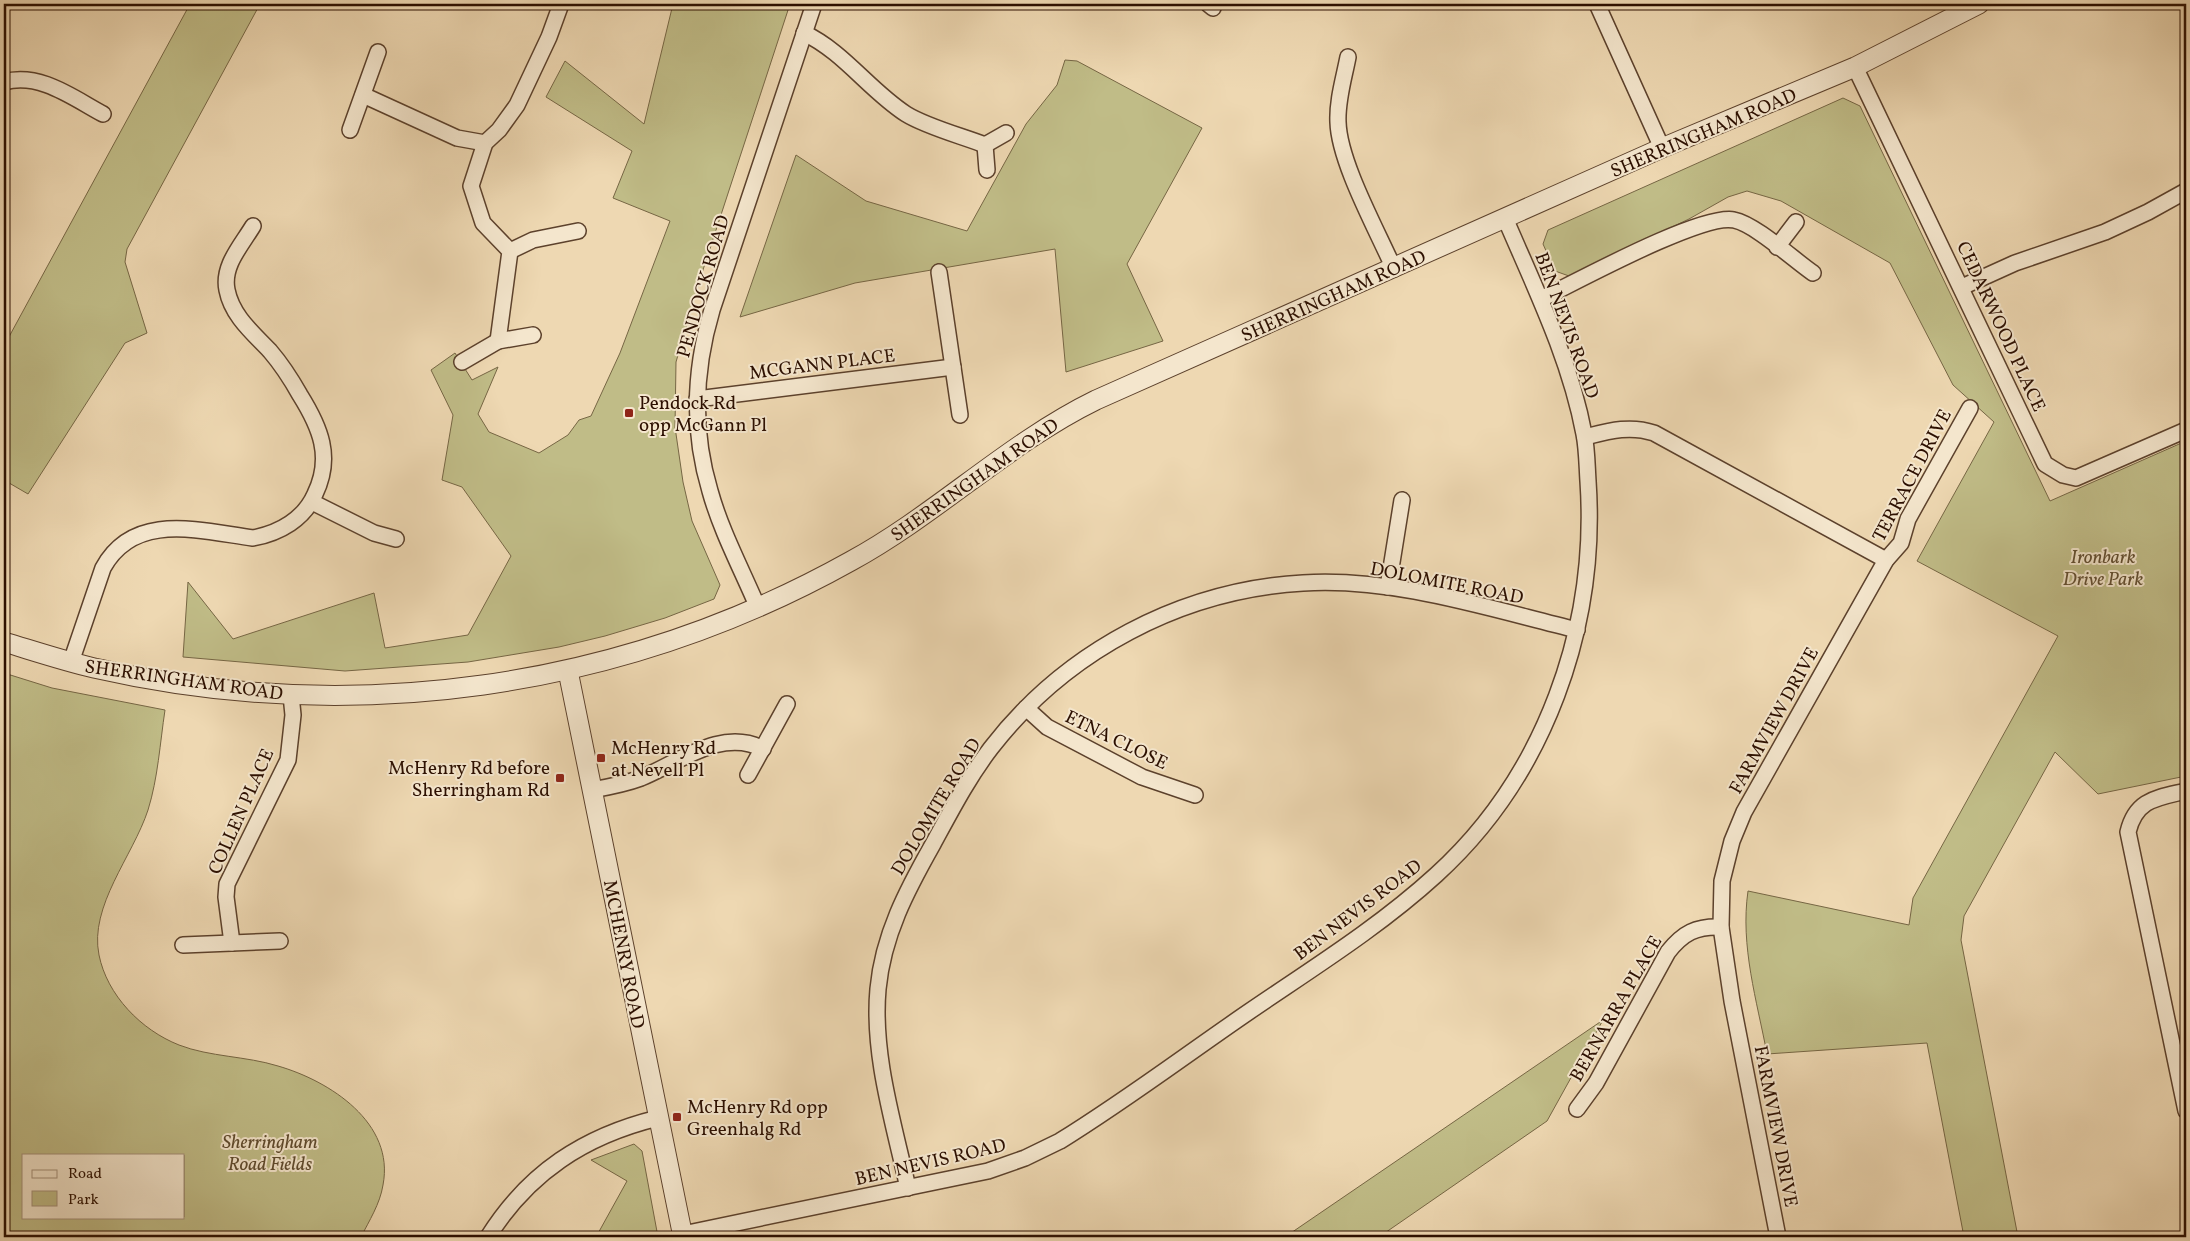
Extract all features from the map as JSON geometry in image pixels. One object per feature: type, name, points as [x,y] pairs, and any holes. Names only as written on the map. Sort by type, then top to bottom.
[{"type":"street","points":[[510,252],[483,223],[471,186],[485,143],[499,130],[517,104],[549,37],[561,4]]},
{"type":"street","name":"PENDOCK ROAD","points":[[758,608],[709,491],[698,437],[697,399],[699,365],[707,326],[814,4]]},
{"type":"street","points":[[1597,4],[1662,148]]},
{"type":"street","name":"SHERRINGHAM ROAD","points":[[4,642],[71,662],[165,680],[291,695],[377,695],[449,690],[568,672],[654,648],[758,608],[854,560],[904,529],[1017,445],[1060,418],[1096,400],[1394,269],[1662,148],[1855,67],[1979,4]]},
{"type":"street","points":[[804,34],[827,46],[889,102],[908,115],[985,145]]},
{"type":"street","points":[[350,130],[378,52]]},
{"type":"street","points":[[1348,57],[1339,105],[1338,120],[1341,145],[1394,269]]},
{"type":"street","name":"CEDARWOOD PLACE","points":[[1855,67],[1962,287],[2042,458],[2052,469],[2069,477],[2083,476],[2186,430]]},
{"type":"street","points":[[4,82],[25,79],[38,81],[103,114]]},
{"type":"street","points":[[363,94],[457,138],[485,143]]},
{"type":"street","points":[[985,145],[1006,133]]},
{"type":"street","points":[[985,145],[987,170]]},
{"type":"street","points":[[1962,287],[2015,263],[2105,232],[2148,212],[2186,191]]},
{"type":"street","name":"BEN NEVIS ROAD","points":[[683,1236],[1007,1165],[1060,1141],[1370,928],[1415,894],[1471,839],[1490,815],[1523,766],[1538,739],[1563,679],[1577,630],[1588,569],[1590,524],[1585,437],[1569,376],[1541,299],[1505,218]]},
{"type":"street","points":[[1541,299],[1679,232],[1715,220],[1728,219],[1742,222],[1813,273]]},
{"type":"street","points":[[1778,247],[1796,222]]},
{"type":"street","points":[[71,662],[103,568],[109,557],[128,539],[142,533],[164,529],[253,538],[266,536],[290,525],[312,502],[319,487],[324,464],[320,432],[312,414],[282,365],[234,311],[227,290],[227,269],[253,226]]},
{"type":"street","points":[[510,252],[533,240],[578,232]]},
{"type":"street","points":[[498,341],[510,252]]},
{"type":"street","points":[[939,272],[960,415]]},
{"type":"street","points":[[462,362],[498,341],[533,335]]},
{"type":"street","name":"MCGANN PLACE","points":[[697,399],[953,367]]},
{"type":"street","name":"TERRACE DRIVE","points":[[1886,560],[1901,543],[1908,519],[1970,408]]},
{"type":"street","points":[[1585,437],[1620,429],[1640,429],[1654,433],[1886,560]]},
{"type":"street","points":[[1388,588],[1402,500]]},
{"type":"street","points":[[312,502],[374,534],[396,540]]},
{"type":"street","name":"FARMVIEW DRIVE","points":[[1778,1237],[1732,1001],[1720,927],[1726,861],[1739,824],[1886,560]]},
{"type":"street","name":"DOLOMITE ROAD","points":[[908,1188],[879,1043],[878,990],[887,943],[906,892],[962,791],[990,749],[1026,708],[1061,676],[1098,650],[1141,625],[1198,602],[1253,589],[1306,582],[1388,588],[1577,630]]},
{"type":"street","name":"MCHENRY ROAD","points":[[568,672],[683,1236]]},
{"type":"street","name":"COLLEN PLACE","points":[[232,943],[226,897],[228,884],[288,760],[293,715],[291,695]]},
{"type":"street","points":[[748,776],[787,704]]},
{"type":"street","name":"ETNA CLOSE","points":[[1026,708],[1047,727],[1142,777],[1195,795]]},
{"type":"street","points":[[592,790],[618,786],[642,778],[695,752],[713,746],[742,742],[762,749]]},
{"type":"street","points":[[2186,792],[2156,798],[2143,805],[2134,816],[2128,832],[2186,1111]]},
{"type":"street","name":"BERNARRA PLACE","points":[[1577,1109],[1596,1083],[1668,952],[1680,937],[1699,928],[1720,927]]},
{"type":"street","points":[[183,945],[280,941]]},
{"type":"street","points":[[488,1237],[511,1204],[524,1190],[569,1153],[611,1131],[658,1118]]},
{"type":"green space","points":[[190,4],[260,4],[127,249],[125,262],[147,333],[125,343],[28,494],[4,480],[4,346]]},
{"type":"green space","points":[[673,4],[790,4],[700,279],[676,362],[675,427],[683,482],[692,521],[720,585],[714,599],[665,618],[605,636],[559,647],[468,662],[345,671],[183,657],[188,582],[233,639],[374,593],[385,648],[468,635],[511,556],[462,487],[442,480],[453,415],[431,370],[455,353],[472,380],[498,367],[478,414],[489,432],[539,453],[568,435],[579,420],[591,416],[620,353],[670,221],[613,198],[632,151],[546,97],[565,61],[644,124]]},
{"type":"green space","points":[[1065,60],[1077,61],[1202,128],[1127,264],[1163,341],[1066,372],[1055,249],[855,283],[740,317],[796,155],[866,201],[967,231],[1026,124],[1057,85]]},
{"type":"green space","name":"Ironbark Drive Park","points":[[1843,98],[1860,106],[2050,501],[2186,441],[2186,776],[2098,794],[2055,752],[1964,916],[1961,940],[2018,1237],[1964,1237],[1927,1043],[1767,1054],[1751,973],[1746,932],[1748,891],[1909,925],[1913,898],[2058,636],[1917,561],[1994,422],[1953,385],[1890,263],[1781,201],[1747,191],[1728,197],[1689,219],[1569,276],[1555,271],[1543,244],[1548,230]]},
{"type":"green space","name":"Sherringham Road Fields","points":[[4,673],[52,688],[165,710],[156,773],[148,810],[114,881],[100,918],[99,955],[103,970],[118,997],[128,1009],[139,1020],[165,1038],[191,1049],[253,1060],[298,1073],[318,1082],[354,1108],[369,1124],[379,1142],[384,1163],[383,1185],[379,1199],[361,1237],[4,1237]]},
{"type":"green space","points":[[1603,1020],[1547,1121],[1379,1237],[1285,1237]]},
{"type":"green space","points":[[634,1144],[642,1151],[658,1237],[596,1237],[627,1181],[591,1160]]},
{"type":"place","name":"Pendock Rd opp McGann Pl","points":[[629,413]]},
{"type":"place","name":"McHenry Rd at Nevell Pl","points":[[601,758]]},
{"type":"place","name":"McHenry Rd before Sherringham Rd","points":[[560,778]]},
{"type":"place","name":"McHenry Rd opp Greenhalg Rd","points":[[677,1117]]}]
